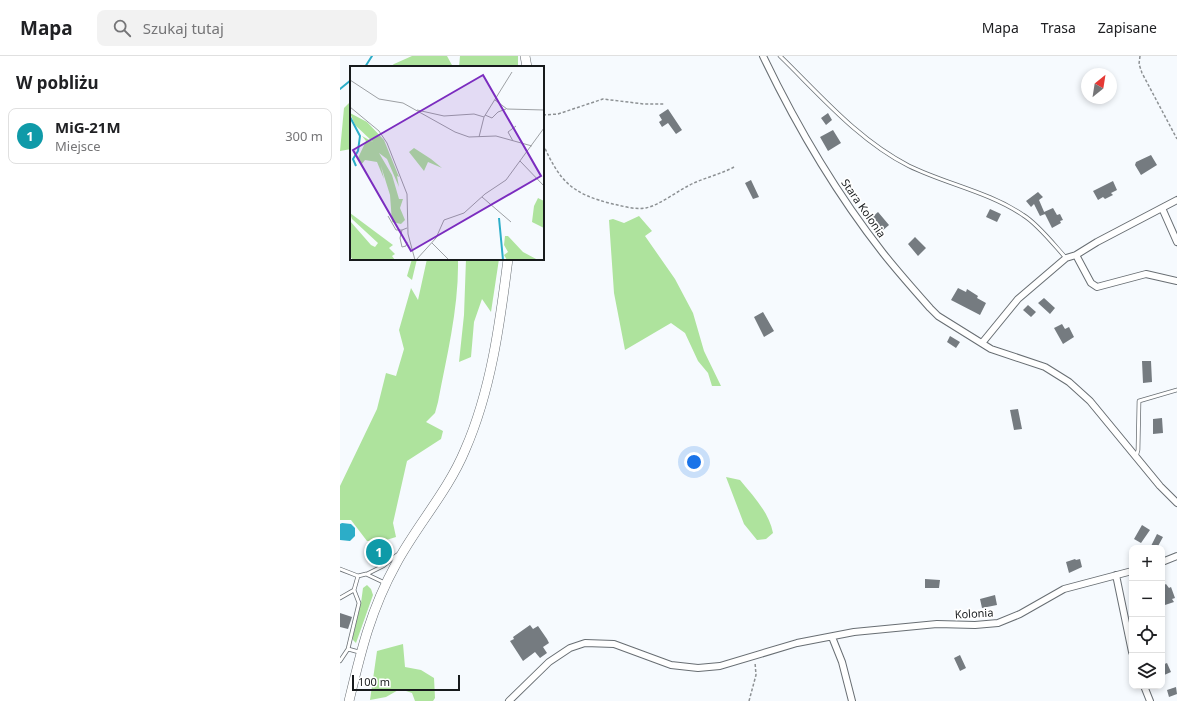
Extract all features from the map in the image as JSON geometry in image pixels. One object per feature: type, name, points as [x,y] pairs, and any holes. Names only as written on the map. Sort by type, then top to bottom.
[{"type":"main road","points":[[525,56],[527,66]]},
{"type":"main road","points":[[350,701],[361,652],[373,610],[407,545],[459,464],[474,430],[495,346],[508,260]]},
{"type":"street","name":"Stara Kolonia","points":[[763,56],[808,141],[839,192],[883,254],[938,316],[1002,354],[1029,360],[1045,367],[1069,382],[1090,401],[1136,457],[1177,503]]},
{"type":"street","points":[[982,343],[1018,298],[1066,258],[1076,255],[1097,242],[1177,200]]},
{"type":"street","points":[[1162,208],[1177,242]]},
{"type":"street","points":[[1076,255],[1091,283],[1097,287],[1146,274],[1154,274],[1177,281]]},
{"type":"street","points":[[1165,561],[1177,556]]},
{"type":"street","name":"Kolonia","points":[[509,701],[549,662],[570,648],[585,643],[614,644],[671,665],[698,668],[720,666],[797,643],[854,632],[922,625],[975,625],[998,622],[1020,614],[1064,589],[1129,571]]},
{"type":"street","points":[[1116,575],[1129,638]]},
{"type":"street","points":[[832,637],[842,662],[852,701]]},
{"type":"street","points":[[1145,689],[1150,701]]},
{"type":"lane","points":[[780,56],[842,118],[874,144],[908,165],[1004,204],[1024,215],[1066,258]]},
{"type":"lane","points":[[1136,457],[1138,450],[1139,401],[1177,390]]},
{"type":"lane","points":[[340,569],[358,576],[366,574],[387,564],[407,545]]},
{"type":"lane","points":[[366,574],[386,583]]},
{"type":"lane","points":[[340,661],[348,649],[359,604],[354,590],[358,576]]},
{"type":"lane","points":[[340,598],[354,590]]},
{"type":"lane","points":[[348,649],[361,652]]},
{"type":"path","points":[[1140,56],[1139,64],[1142,73],[1177,139]]},
{"type":"path","points":[[544,115],[558,114],[603,99],[644,104],[665,104]]},
{"type":"path","points":[[544,146],[560,174],[574,190],[597,200],[636,208],[652,206],[696,182],[721,174],[734,167]]},
{"type":"path","points":[[749,701],[756,675],[754,656]]},
{"type":"green space","points":[[412,56],[447,56],[452,66],[391,66]]},
{"type":"green space","points":[[460,56],[518,56],[518,66],[459,66]]},
{"type":"green space","points":[[350,102],[350,149],[340,151],[344,108]]},
{"type":"green space","points":[[639,216],[652,231],[645,236],[675,279],[693,313],[704,351],[721,386],[712,386],[708,373],[698,361],[685,333],[671,323],[625,350],[614,293],[609,220],[613,219],[624,223]]},
{"type":"green space","points":[[412,260],[417,260],[412,280],[407,276]]},
{"type":"green space","points":[[427,260],[458,260],[457,295],[445,367],[435,413],[426,422],[443,431],[441,439],[407,461],[393,523],[396,537],[383,541],[367,541],[351,520],[340,520],[340,486],[377,409],[386,373],[396,376],[404,349],[399,330],[411,288],[418,300]]},
{"type":"green space","points":[[466,260],[499,260],[491,312],[482,299],[474,322],[471,357],[459,362],[464,315]]},
{"type":"green space","points":[[726,477],[740,480],[764,511],[773,533],[766,539],[757,540],[744,524]]},
{"type":"green space","points":[[367,585],[371,589],[373,595],[356,643],[353,640],[353,636],[363,588]]},
{"type":"green space","points":[[403,644],[405,667],[421,670],[434,678],[435,698],[433,701],[415,701],[412,693],[400,689],[386,697],[370,700],[377,651]]},
{"type":"water","points":[[340,524],[351,524],[355,528],[355,536],[350,541],[340,540]]},
{"type":"building","points":[[668,109],[682,130],[676,134],[668,123],[662,127],[659,122],[662,120],[659,115]]},
{"type":"building","points":[[828,113],[832,120],[826,125],[821,118]]},
{"type":"building","points":[[833,130],[841,143],[828,151],[820,137]]},
{"type":"building","points":[[1151,155],[1157,165],[1141,175],[1135,165],[1136,162]]},
{"type":"building","points":[[751,180],[759,197],[753,199],[745,183]]},
{"type":"building","points":[[1113,181],[1117,190],[1111,193],[1113,195],[1105,199],[1103,197],[1098,200],[1093,191]]},
{"type":"building","points":[[1038,192],[1043,197],[1039,200],[1045,214],[1040,216],[1034,204],[1031,207],[1026,201]]},
{"type":"building","points":[[1053,208],[1057,215],[1060,214],[1063,220],[1060,221],[1061,223],[1052,228],[1044,212]]},
{"type":"building","points":[[990,209],[1001,214],[997,222],[986,217]]},
{"type":"building","points":[[878,212],[889,225],[881,232],[870,219]]},
{"type":"building","points":[[915,237],[926,248],[918,256],[908,244]]},
{"type":"building","points":[[958,288],[966,292],[967,289],[978,296],[977,298],[986,303],[980,315],[951,300]]},
{"type":"building","points":[[1044,298],[1055,308],[1050,314],[1038,303]]},
{"type":"building","points":[[1028,305],[1036,312],[1031,317],[1023,310]]},
{"type":"building","points":[[763,312],[774,331],[764,337],[754,317]]},
{"type":"building","points":[[1062,324],[1065,329],[1069,327],[1074,337],[1063,344],[1054,328]]},
{"type":"building","points":[[950,336],[960,342],[956,348],[947,342]]},
{"type":"building","points":[[1142,361],[1151,361],[1152,382],[1143,383]]},
{"type":"building","points":[[1018,409],[1022,429],[1014,430],[1010,410]]},
{"type":"building","points":[[1162,418],[1163,433],[1153,434],[1153,419]]},
{"type":"building","points":[[1142,525],[1150,530],[1141,543],[1134,539]]},
{"type":"building","points":[[1157,534],[1163,537],[1159,545],[1152,545]]},
{"type":"building","points":[[1080,559],[1082,567],[1069,573],[1066,562]]},
{"type":"building","points":[[925,579],[940,580],[939,588],[925,588]]},
{"type":"building","points":[[1165,584],[1169,588],[1171,587],[1175,598],[1172,599],[1174,602],[1165,605]]},
{"type":"building","points":[[995,595],[997,605],[982,608],[980,599]]},
{"type":"building","points":[[340,613],[352,617],[348,629],[340,627]]},
{"type":"building","points":[[530,625],[533,629],[538,626],[549,643],[543,647],[547,653],[540,658],[535,652],[523,661],[510,641],[514,639],[513,637]]},
{"type":"building","points":[[960,655],[966,668],[960,671],[954,658]]},
{"type":"building","points":[[1167,663],[1171,672],[1165,675],[1165,664]]},
{"type":"building","points":[[1176,687],[1177,694],[1169,697],[1167,690]]},
{"type":"waterway","points":[[366,66],[372,56]]},
{"type":"waterway","points":[[340,89],[350,81]]},
{"type":"place","name":"MiG-21M","points":[[379,552]]}]
